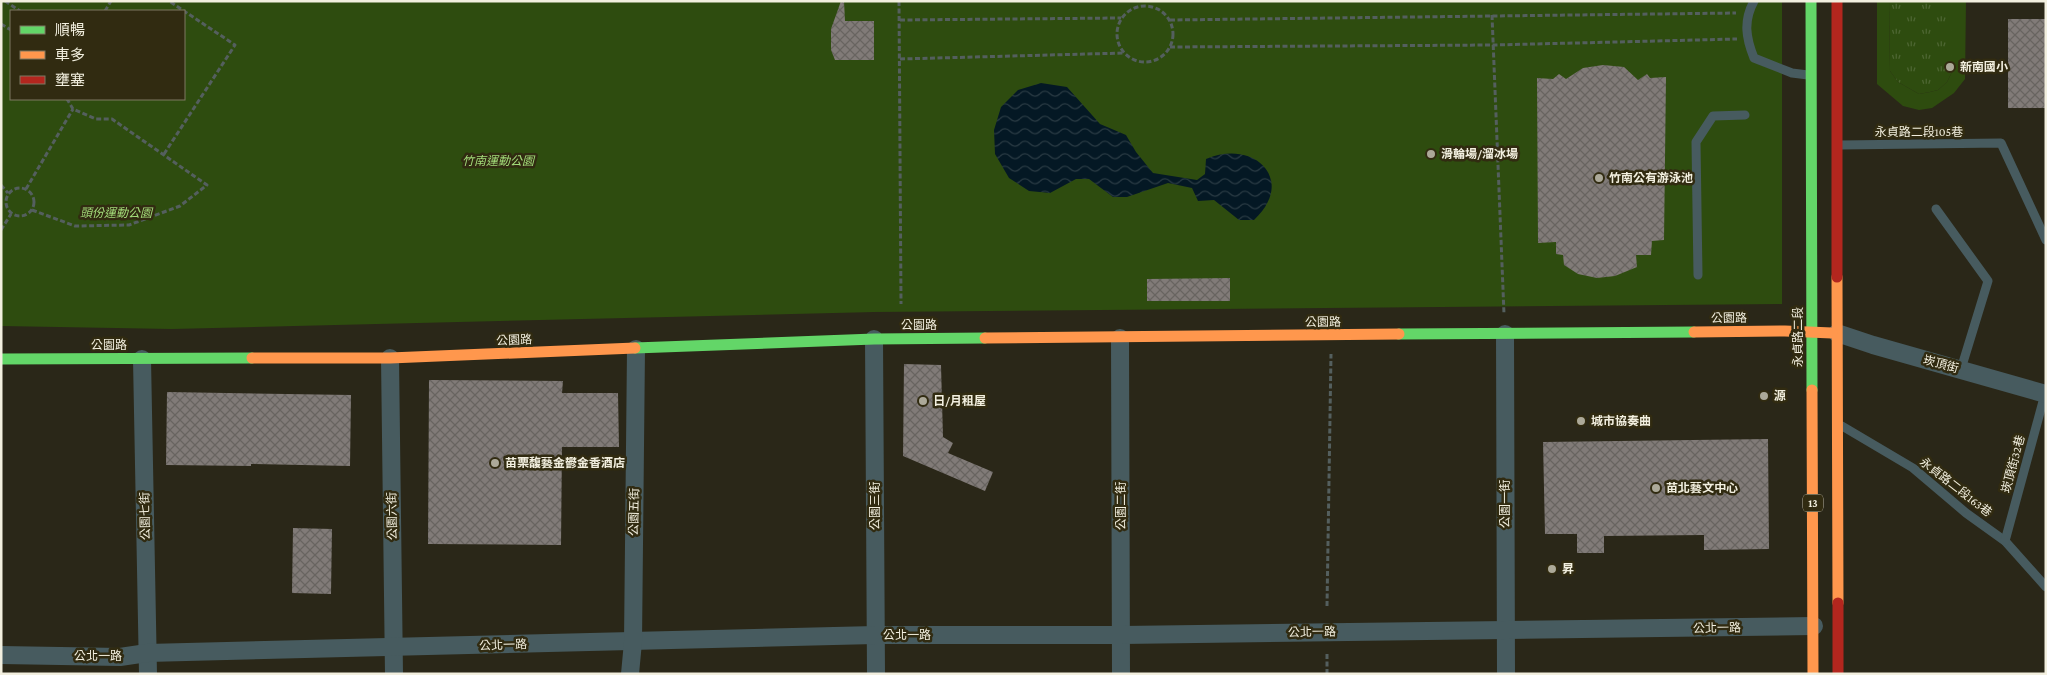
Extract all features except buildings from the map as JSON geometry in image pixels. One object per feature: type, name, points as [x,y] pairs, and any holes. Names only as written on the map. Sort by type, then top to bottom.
[{"type":"street","name":"永貞路二段","points":[[1811,1],[1813,674]]},
{"type":"street","name":"13","points":[[1837,1],[1838,674]]},
{"type":"street","name":"公園路","points":[[1,359],[390,358],[874,339],[1811,331],[1837,333]]},
{"type":"street","name":"崁頂街","points":[[1837,333],[2045,394]]},
{"type":"street","name":"公園一街","points":[[1505,334],[1506,674]]},
{"type":"street","name":"公園二街","points":[[1120,338],[1121,674]]},
{"type":"street","name":"公園三街","points":[[874,339],[876,674]]},
{"type":"street","name":"公園五街","points":[[630,674],[633,642],[636,349]]},
{"type":"street","name":"公園六街","points":[[390,358],[394,674]]},
{"type":"street","name":"公園七街","points":[[142,359],[148,674]]},
{"type":"street","name":"公北一路","points":[[1,655],[120,657],[147,654],[875,635],[1122,635],[1814,626]]},
{"type":"lane","points":[[1754,1],[1747,13],[1746,39],[1754,58],[1792,73],[1810,76]]},
{"type":"lane","points":[[1698,275],[1696,142],[1713,116],[1745,115]]},
{"type":"lane","name":"永貞路二段105巷","points":[[1837,145],[2001,143],[2046,240]]},
{"type":"lane","points":[[1936,209],[1988,282],[1961,369]]},
{"type":"lane","name":"崁頂街32巷","points":[[2005,541],[2045,394]]},
{"type":"lane","name":"永貞路二段163巷","points":[[1837,423],[1913,468],[1966,513],[2005,541],[2046,587]]},
{"type":"path","points":[[4,1],[18,10]]},
{"type":"path","points":[[169,1],[182,10]]},
{"type":"path","points":[[899,1],[902,304]]},
{"type":"path","points":[[1146,6],[1164,13],[1170,20],[1173,38],[1170,47],[1165,54],[1149,62],[1131,59],[1119,45],[1116,36],[1121,18],[1128,11],[1136,7],[1146,6]]},
{"type":"path","points":[[164,154],[234,45],[185,12]]},
{"type":"path","points":[[1170,20],[1747,13]]},
{"type":"path","points":[[1492,15],[1505,334]]},
{"type":"path","points":[[900,20],[1121,18]]},
{"type":"path","points":[[1170,47],[1494,45],[1746,39]]},
{"type":"path","points":[[900,59],[1124,53]]},
{"type":"path","points":[[32,210],[75,226],[129,224],[180,206],[207,185],[112,119],[96,118],[73,109],[68,100]]},
{"type":"path","points":[[26,189],[73,109]]},
{"type":"path","points":[[1,185],[8,193]]},
{"type":"path","points":[[17,188],[26,189],[33,196],[34,205],[32,210],[20,216],[11,214],[5,202],[8,193],[17,188]]},
{"type":"path","points":[[1,230],[11,214]]},
{"type":"path","points":[[1328,606],[1331,336]]},
{"type":"path","points":[[1327,654],[1327,674]]},
{"type":"green space","name":"竹南運動公園","points":[[1,1],[1782,1],[1782,304],[875,312],[172,329],[1,326]]},
{"type":"green space","points":[[1877,1],[1889,1],[1890,71],[1898,82],[1919,94],[1938,90],[1947,82],[1952,72],[1952,1],[1966,1],[1965,79],[1954,93],[1932,108],[1919,110],[1903,106],[1877,84]]},
{"type":"green space","points":[[1889,1],[1952,1],[1952,72],[1947,82],[1938,90],[1919,94],[1898,82],[1890,71]]},
{"type":"water","points":[[1041,83],[1067,87],[1100,124],[1126,135],[1136,152],[1153,173],[1197,180],[1205,174],[1206,159],[1224,154],[1240,154],[1254,159],[1264,167],[1270,178],[1271,191],[1266,205],[1254,220],[1239,220],[1214,200],[1198,201],[1192,188],[1168,183],[1127,197],[1113,197],[1089,179],[1076,179],[1050,193],[1029,191],[1009,178],[995,154],[994,130],[1001,107],[1018,90]]},
{"type":"traffic: fast","points":[[1811,1],[1812,390]]},
{"type":"traffic: fast","points":[[1399,334],[1694,332]]},
{"type":"traffic: fast","points":[[635,348],[874,339],[985,338]]},
{"type":"traffic: fast","points":[[1,359],[252,358]]},
{"type":"traffic: slow","points":[[1837,277],[1838,603]]},
{"type":"traffic: slow","points":[[1694,332],[1785,331],[1832,333]]},
{"type":"traffic: slow","points":[[985,338],[1399,334]]},
{"type":"traffic: slow","points":[[252,358],[390,358],[635,348]]},
{"type":"traffic: slow","points":[[1812,390],[1813,674]]},
{"type":"traffic: jam","points":[[1837,1],[1837,277]]},
{"type":"traffic: jam","points":[[1838,603],[1838,674]]},
{"type":"place","name":"新南國小","points":[[1950,67]]},
{"type":"place","name":"滑輪場/溜冰場","points":[[1431,154]]},
{"type":"place","name":"竹南公有游泳池","points":[[1599,178]]},
{"type":"place","name":"源","points":[[1764,396]]},
{"type":"place","name":"日/月租屋","points":[[923,401]]},
{"type":"place","name":"城市協奏曲","points":[[1581,421]]},
{"type":"place","name":"苗栗馥藝金鬱金香酒店","points":[[495,463]]},
{"type":"place","name":"苗北藝文中心","points":[[1656,488]]},
{"type":"place","name":"昇","points":[[1552,569]]},
{"type":"park label","name":"頭份運動公園","points":[[116,213]]}]
